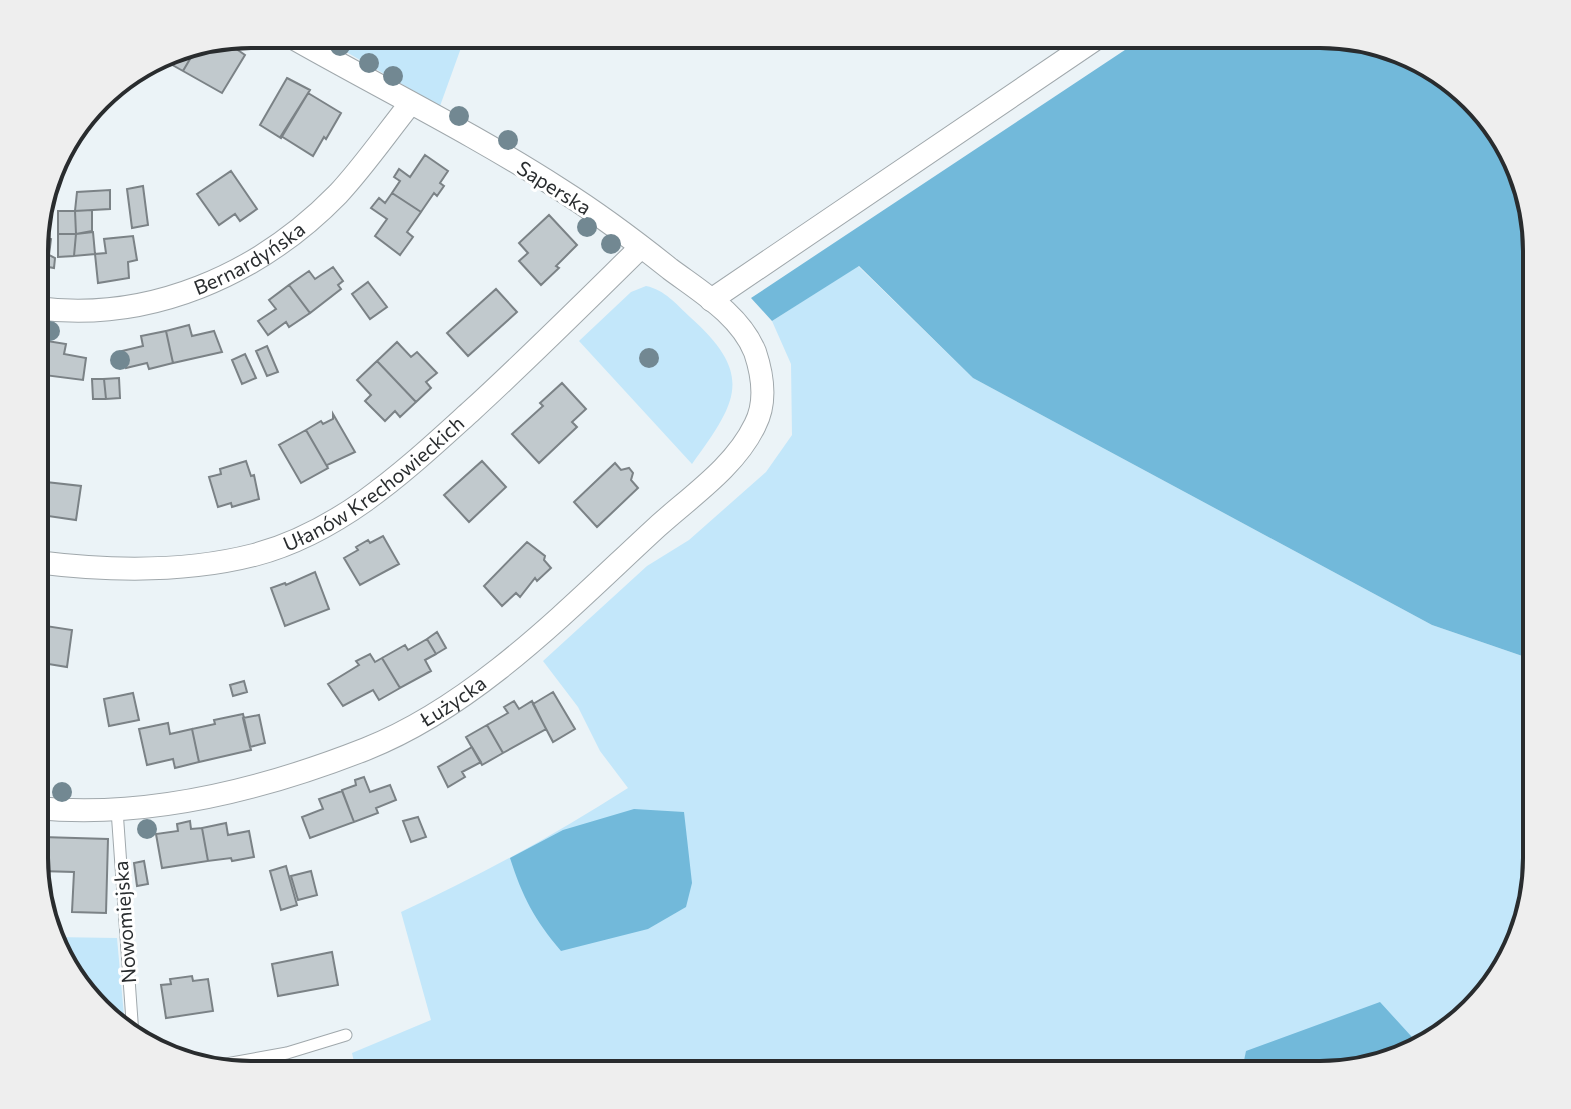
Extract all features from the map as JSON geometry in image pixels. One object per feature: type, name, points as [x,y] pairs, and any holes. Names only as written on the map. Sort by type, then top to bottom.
[{"type":"street","name":"Saperska","points":[[311,48],[561,190],[711,300],[728,314],[748,338],[759,366],[763,398]]},
{"type":"street","points":[[711,300],[1082,48]]},
{"type":"street","name":"Bernardyńska","points":[[48,309],[107,310],[173,297],[223,278],[288,236],[327,204],[358,172],[410,104]]},
{"type":"street","name":"Ułanów Krechowieckich","points":[[48,563],[134,568],[195,565],[255,554],[300,538],[339,518],[382,491],[421,457],[519,367],[641,247]]},
{"type":"street","name":"Łużycka","points":[[48,808],[117,810],[217,797],[309,770],[369,748],[430,715],[486,679],[535,639],[713,477],[747,440],[755,426],[763,398]]},
{"type":"lane","name":"Nowomiejska","points":[[117,810],[132,1022]]},
{"type":"lane","points":[[243,1061],[287,1053],[346,1035]]},
{"type":"shaded area","points":[[339,48],[461,48],[440,106]]},
{"type":"shaded area","points":[[1128,48],[1334,48],[1398,63],[1422,75],[1464,107],[1496,149],[1516,198],[1523,237],[1523,656],[1432,625],[973,378],[859,266],[772,321],[751,298]]},
{"type":"shaded area","points":[[858,266],[973,378],[1432,625],[1523,656],[1523,872],[1519,898],[1508,936],[1496,960],[1464,1002],[1433,1027],[1410,1040],[1386,1050],[1334,1061],[354,1061],[352,1053],[431,1020],[401,912],[516,854],[628,788],[600,751],[578,707],[543,661],[647,566],[689,540],[766,472],[792,435],[791,364],[772,321]]},
{"type":"shaded area","points":[[646,286],[670,298],[711,337],[731,373],[732,389],[728,406],[692,464],[579,341],[631,292]]},
{"type":"shaded area","points":[[634,809],[684,812],[692,883],[686,907],[648,929],[561,951],[530,908],[510,858],[563,830]]},
{"type":"shaded area","points":[[64,937],[117,938],[124,1017],[98,992],[82,971]]},
{"type":"shaded area","points":[[1380,1002],[1413,1038],[1386,1050],[1334,1061],[1244,1061],[1246,1051]]},
{"type":"building","points":[[236,49],[245,55],[222,93],[183,71],[191,57],[198,55]]},
{"type":"building","points":[[191,57],[183,71],[171,64]]},
{"type":"building","points":[[287,78],[310,90],[281,138],[260,125]]},
{"type":"building","points":[[308,93],[341,113],[313,156],[281,136]]},
{"type":"building","points":[[425,155],[448,171],[440,183],[444,186],[437,196],[434,193],[421,212],[392,193],[400,181],[394,177],[399,169],[410,177]]},
{"type":"building","points":[[231,171],[257,209],[240,221],[235,214],[219,225],[197,194]]},
{"type":"building","points":[[143,186],[148,225],[132,228],[127,189]]},
{"type":"building","points":[[110,190],[110,209],[75,211],[77,192]]},
{"type":"building","points":[[392,193],[421,212],[407,232],[413,237],[400,255],[375,236],[387,219],[371,208],[379,198],[385,203]]},
{"type":"building","points":[[92,210],[92,231],[76,234],[75,211]]},
{"type":"building","points":[[58,211],[75,211],[76,234],[58,234]]},
{"type":"building","points":[[549,215],[577,245],[541,285],[519,261],[528,253],[519,243]]},
{"type":"building","points":[[93,232],[95,254],[74,256],[76,234]]},
{"type":"building","points":[[58,234],[76,234],[74,256],[58,257]]},
{"type":"building","points":[[133,236],[137,260],[128,262],[129,278],[98,283],[95,254],[106,253],[104,239]]},
{"type":"building","points":[[49,239],[49,255],[55,258],[54,268],[48,267]]},
{"type":"building","points":[[333,267],[343,281],[338,285],[341,289],[310,313],[289,285],[309,271],[315,279]]},
{"type":"building","points":[[368,282],[387,307],[370,319],[352,294]]},
{"type":"building","points":[[289,285],[310,313],[289,327],[286,322],[268,335],[258,321],[276,309],[269,300]]},
{"type":"building","points":[[496,289],[517,312],[468,356],[447,333]]},
{"type":"building","points":[[189,325],[192,336],[214,331],[222,352],[173,363],[166,331]]},
{"type":"building","points":[[166,331],[173,363],[149,369],[147,363],[126,368],[122,351],[143,346],[141,336]]},
{"type":"building","points":[[48,341],[66,344],[64,354],[86,358],[83,380],[48,376]]},
{"type":"building","points":[[397,342],[411,357],[417,352],[437,373],[426,382],[431,388],[416,402],[377,361]]},
{"type":"building","points":[[267,346],[278,372],[267,376],[256,351]]},
{"type":"building","points":[[245,354],[256,378],[242,384],[232,360]]},
{"type":"building","points":[[377,361],[416,402],[400,417],[395,411],[385,421],[365,401],[371,395],[357,380]]},
{"type":"building","points":[[119,378],[120,398],[106,399],[104,379]]},
{"type":"building","points":[[92,379],[104,379],[106,399],[93,399]]},
{"type":"building","points":[[562,383],[586,409],[572,422],[577,427],[539,463],[512,434],[543,406],[540,403]]},
{"type":"building","points":[[333,414],[355,452],[327,465],[328,468],[306,430],[321,421],[323,424],[333,419]]},
{"type":"building","points":[[306,430],[328,468],[301,483],[279,445]]},
{"type":"building","points":[[246,461],[251,476],[254,475],[259,499],[232,507],[231,503],[218,507],[209,477],[221,474],[220,469]]},
{"type":"building","points":[[482,461],[506,487],[469,522],[444,495]]},
{"type":"building","points":[[615,463],[621,470],[629,468],[633,473],[631,480],[638,488],[597,527],[574,502]]},
{"type":"building","points":[[48,482],[81,486],[76,520],[48,516]]},
{"type":"building","points":[[383,536],[399,564],[360,585],[344,558],[368,540],[370,543]]},
{"type":"building","points":[[527,542],[545,556],[544,560],[551,568],[537,581],[535,578],[520,597],[516,593],[502,606],[484,586]]},
{"type":"building","points":[[315,572],[329,609],[285,626],[271,588]]},
{"type":"building","points":[[48,626],[72,630],[67,667],[48,664]]},
{"type":"building","points":[[437,632],[446,648],[436,654],[427,639]]},
{"type":"building","points":[[427,639],[436,654],[425,660],[431,671],[400,688],[382,658],[405,645],[408,650]]},
{"type":"building","points":[[370,654],[375,662],[382,658],[400,688],[379,700],[373,690],[343,706],[328,684],[359,665],[356,661]]},
{"type":"building","points":[[244,681],[247,692],[233,696],[230,685]]},
{"type":"building","points":[[553,692],[575,729],[553,742],[533,704]]},
{"type":"building","points":[[133,693],[139,720],[109,726],[104,699]]},
{"type":"building","points":[[514,701],[519,709],[532,701],[546,729],[503,753],[487,725],[508,713],[504,707]]},
{"type":"building","points":[[243,714],[251,750],[199,762],[192,729],[215,724],[214,720]]},
{"type":"building","points":[[259,715],[265,743],[250,747],[243,718]]},
{"type":"building","points":[[168,723],[170,734],[192,729],[199,762],[175,768],[173,759],[147,765],[139,729]]},
{"type":"building","points":[[487,725],[503,753],[482,765],[466,737]]},
{"type":"building","points":[[472,747],[481,762],[462,772],[465,777],[448,787],[438,767]]},
{"type":"building","points":[[364,777],[370,792],[390,785],[396,800],[376,808],[378,813],[354,822],[342,790],[356,785],[355,780]]},
{"type":"building","points":[[342,791],[354,822],[310,838],[302,817],[323,809],[319,799]]},
{"type":"building","points":[[418,817],[426,837],[411,842],[403,821]]},
{"type":"building","points":[[190,821],[191,829],[202,828],[208,861],[162,868],[156,834],[178,831],[177,824]]},
{"type":"building","points":[[226,823],[228,835],[249,831],[254,857],[208,861],[202,828]]},
{"type":"building","points":[[48,837],[108,839],[106,913],[72,912],[74,872],[48,871]]},
{"type":"building","points":[[144,861],[148,884],[137,886],[134,863]]},
{"type":"building","points":[[286,866],[297,905],[281,910],[270,871]]},
{"type":"building","points":[[311,871],[317,895],[298,900],[291,876]]},
{"type":"building","points":[[332,952],[338,985],[278,996],[272,964]]},
{"type":"building","points":[[192,976],[193,981],[208,979],[213,1011],[166,1018],[161,985],[171,984],[170,979]]}]
